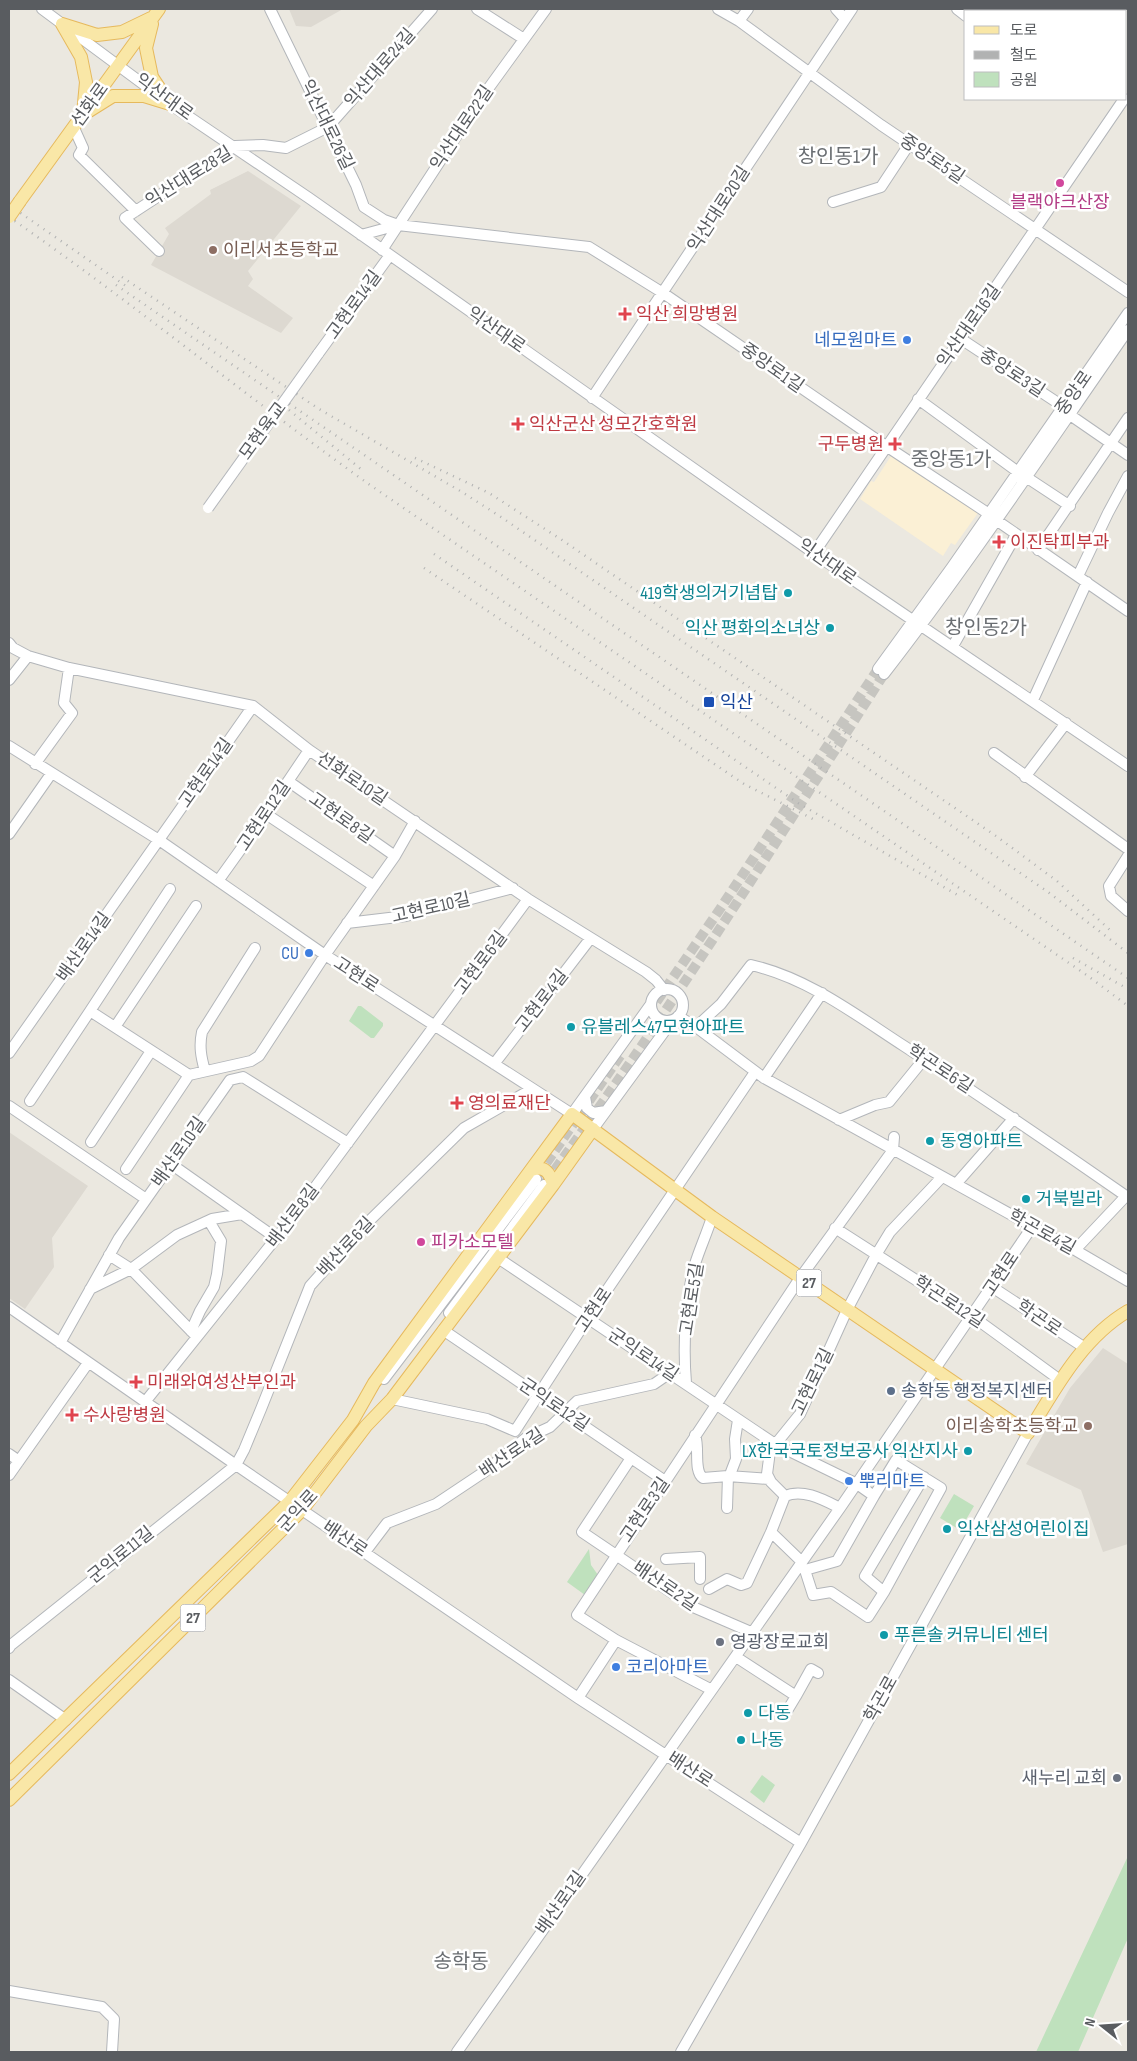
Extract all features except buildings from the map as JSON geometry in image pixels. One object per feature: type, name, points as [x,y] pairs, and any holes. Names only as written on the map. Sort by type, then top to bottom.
[{"type":"main road","points":[[62,24],[97,35],[122,32],[156,13]]},
{"type":"main road","points":[[156,13],[146,48],[152,77],[170,104]]},
{"type":"main road","name":"선화로","points":[[9,217],[156,13]]},
{"type":"main road","points":[[62,24],[81,57],[86,82],[83,115]]},
{"type":"main road","points":[[83,115],[113,96],[144,96],[170,104]]},
{"type":"main road","name":"고현로","points":[[572,1114],[712,1217],[1028,1433]]},
{"type":"main road","name":"27","points":[[366,1426],[392,1399],[498,1258],[541,1179],[572,1114]]},
{"type":"main road","name":"27","points":[[541,1179],[593,1129]]},
{"type":"main road","name":"군익로","points":[[9,1774],[290,1501],[353,1420],[374,1384],[541,1179]]},
{"type":"main road","name":"학곤로","points":[[1028,1433],[1060,1380],[1085,1348],[1112,1320],[1128,1311]]},
{"type":"main road","name":"군익로","points":[[9,1800],[302,1510],[366,1426]]},
{"type":"street","name":"익산대로","points":[[42,9],[120,65],[170,104],[235,146],[814,553],[1128,766]]},
{"type":"street","name":"익산대로26길","points":[[270,9],[328,127],[364,207],[384,220],[398,226]]},
{"type":"street","name":"익산대로24길","points":[[328,127],[432,9]]},
{"type":"street","points":[[477,9],[524,39]]},
{"type":"street","name":"익산대로22길","points":[[386,253],[398,226],[480,100],[546,9]]},
{"type":"street","name":"중앙로5길","points":[[718,9],[739,21],[881,125],[1128,292]]},
{"type":"street","points":[[739,21],[748,9]]},
{"type":"street","points":[[836,9],[845,19]]},
{"type":"street","name":"익산대로20길","points":[[592,398],[852,9]]},
{"type":"street","name":"익산대로16길","points":[[814,553],[1123,100]]},
{"type":"street","name":"익산대로28길","points":[[158,251],[125,218],[235,146],[263,145],[286,148],[328,127]]},
{"type":"street","points":[[74,128],[83,148],[80,155],[136,211]]},
{"type":"street","points":[[833,202],[881,187],[910,143]]},
{"type":"street","points":[[361,235],[398,226]]},
{"type":"street","name":"중앙로1길","points":[[398,226],[589,247],[663,293],[993,517]]},
{"type":"street","name":"고현로14길","points":[[318,354],[386,253]]},
{"type":"street","name":"중앙로","points":[[1067,411],[1128,313]]},
{"type":"street","name":"중앙로","points":[[881,672],[1067,411],[1128,330]]},
{"type":"street","name":"중앙로3길","points":[[961,339],[1067,411]]},
{"type":"street","name":"모현육교","points":[[208,508],[318,354]]},
{"type":"street","points":[[918,399],[1070,506]]},
{"type":"street","name":"중앙로","points":[[1067,411],[1128,455]]},
{"type":"street","points":[[1038,550],[1070,506],[1128,418]]},
{"type":"street","points":[[1078,576],[1128,476]]},
{"type":"street","points":[[993,517],[1016,535],[1128,611]]},
{"type":"street","points":[[953,646],[1016,535]]},
{"type":"street","points":[[1033,700],[1087,582]]},
{"type":"street","name":"선화로10길","points":[[9,644],[28,656],[69,668],[252,706],[309,750],[528,899],[656,980],[664,990]]},
{"type":"street","points":[[9,680],[28,656]]},
{"type":"street","points":[[35,764],[72,713],[64,703],[69,668]]},
{"type":"street","name":"고현로14길","points":[[159,840],[252,706]]},
{"type":"street","points":[[1025,777],[1066,723]]},
{"type":"street","name":"고현로","points":[[9,746],[159,840],[325,955],[572,1114]]},
{"type":"street","name":"고현로12길","points":[[218,881],[309,750]]},
{"type":"street","points":[[994,753],[1128,849]]},
{"type":"street","points":[[9,834],[51,774]]},
{"type":"street","name":"고현로8길","points":[[288,781],[395,856]]},
{"type":"street","points":[[266,814],[374,886]]},
{"type":"street","points":[[126,1168],[189,1075],[251,1061],[259,1056],[325,955],[395,856],[415,821]]},
{"type":"street","name":"배산로14길","points":[[9,1053],[159,840]]},
{"type":"street","points":[[1128,856],[1109,886],[1111,896],[1128,911]]},
{"type":"street","name":"고현로10길","points":[[347,923],[406,916],[514,888]]},
{"type":"street","points":[[30,1100],[170,889]]},
{"type":"street","name":"고현로6길","points":[[434,1026],[528,899]]},
{"type":"street","points":[[115,1027],[196,906]]},
{"type":"street","name":"고현로4길","points":[[494,1064],[590,939]]},
{"type":"street","points":[[205,1071],[199,1044],[202,1032],[255,948]]},
{"type":"street","name":"학곤로6길","points":[[696,1027],[721,1004],[751,965],[788,975],[822,993],[1014,1118],[1126,1196],[1075,1250]]},
{"type":"street","points":[[572,1114],[651,1004],[655,995],[664,990],[674,991],[682,999],[682,1009],[593,1129]]},
{"type":"street","points":[[760,1075],[822,993]]},
{"type":"street","points":[[651,1004],[653,1014],[657,1018],[662,1020],[675,1018]]},
{"type":"street","points":[[90,1011],[189,1075]]},
{"type":"street","name":"학곤로4길","points":[[675,1018],[696,1027],[760,1075],[1128,1281]]},
{"type":"street","name":"배산로8길","points":[[145,1402],[194,1334],[276,1238],[434,1026]]},
{"type":"street","points":[[91,1142],[152,1050]]},
{"type":"street","points":[[839,1120],[874,1105],[889,1102],[924,1059]]},
{"type":"street","name":"고현로","points":[[392,1399],[487,1420],[515,1431],[588,1318],[675,1190],[760,1075]]},
{"type":"street","name":"배산로10길","points":[[60,1343],[119,1238],[230,1080],[243,1077],[348,1143]]},
{"type":"street","name":"배산로6길","points":[[236,1465],[258,1417],[310,1286],[361,1229],[464,1128],[532,1089]]},
{"type":"street","points":[[585,1097],[586,1108],[593,1113],[606,1111]]},
{"type":"street","points":[[9,1106],[146,1199]]},
{"type":"street","points":[[956,1184],[1014,1118]]},
{"type":"street","points":[[800,1278],[893,1150],[894,1137]]},
{"type":"street","points":[[171,1164],[276,1238]]},
{"type":"street","points":[[847,1310],[890,1232],[942,1177]]},
{"type":"street","name":"군익로","points":[[366,1426],[541,1179]]},
{"type":"street","points":[[90,1289],[131,1269],[177,1235],[209,1221],[242,1214]]},
{"type":"street","name":"고현로5길","points":[[686,1383],[684,1353],[687,1311],[695,1266],[712,1217]]},
{"type":"street","points":[[194,1334],[200,1311],[214,1287],[217,1274],[221,1241],[209,1221]]},
{"type":"street","name":"고현로","points":[[934,1370],[1032,1227]]},
{"type":"street","name":"학곤로12길","points":[[835,1228],[972,1316],[1060,1380]]},
{"type":"street","points":[[109,1255],[131,1269],[194,1334]]},
{"type":"street","name":"군익로14길","points":[[498,1258],[775,1444],[857,1484],[874,1496]]},
{"type":"street","name":"고현로3길","points":[[712,1690],[616,1640],[578,1615],[616,1554],[800,1278]]},
{"type":"street","name":"학곤로","points":[[992,1287],[1085,1348]]},
{"type":"street","name":"배산로","points":[[9,1307],[236,1465],[578,1698],[801,1843]]},
{"type":"street","name":"고현로1길","points":[[769,1479],[767,1474],[770,1451],[800,1414],[847,1310]]},
{"type":"street","name":"군익로12길","points":[[443,1330],[665,1481]]},
{"type":"street","points":[[9,1474],[88,1363]]},
{"type":"street","points":[[666,1755],[857,1484],[934,1370]]},
{"type":"street","name":"배산로4길","points":[[365,1552],[387,1523],[436,1504],[484,1472],[526,1438],[550,1427],[577,1401],[654,1384],[670,1373]]},
{"type":"street","points":[[727,1508],[730,1476],[736,1459],[734,1439],[738,1420]]},
{"type":"street","name":"학곤로","points":[[681,2052],[801,1843],[1028,1433]]},
{"type":"street","points":[[695,1435],[699,1444],[697,1466],[700,1476],[703,1478],[730,1476],[769,1479],[785,1496]]},
{"type":"street","points":[[9,1454],[18,1461]]},
{"type":"street","name":"배산로2길","points":[[631,1458],[582,1532],[693,1607],[751,1632]]},
{"type":"street","points":[[896,1460],[924,1477],[941,1488],[884,1592],[868,1617],[831,1592],[812,1596],[805,1570],[837,1561],[896,1460]]},
{"type":"street","name":"군익로11길","points":[[9,1648],[97,1575],[236,1465]]},
{"type":"street","points":[[884,1592],[864,1576],[924,1477]]},
{"type":"street","points":[[709,1589],[727,1579],[741,1585],[747,1583],[771,1532],[785,1496],[795,1492],[824,1500],[840,1508]]},
{"type":"street","points":[[771,1532],[802,1562]]},
{"type":"street","points":[[666,1559],[700,1557],[700,1579]]},
{"type":"street","points":[[578,1698],[616,1640]]},
{"type":"street","points":[[736,1657],[796,1696]]},
{"type":"street","points":[[787,1711],[811,1669],[818,1673]]},
{"type":"street","points":[[9,1680],[66,1720]]},
{"type":"street","name":"배산로1길","points":[[457,2052],[666,1755]]},
{"type":"street","points":[[9,1991],[102,2007],[114,2018],[112,2052]]},
{"type":"shaded area","points":[[289,9],[343,9],[311,27],[296,26]]},
{"type":"shaded area","name":"이리서초등학교","points":[[248,171],[301,206],[248,271],[253,279],[248,286],[293,318],[281,333],[151,265],[169,234],[165,228],[211,194],[210,190]]},
{"type":"shaded area","points":[[891,456],[978,513],[955,545],[951,543],[943,556],[860,499],[871,481],[874,482]]},
{"type":"shaded area","points":[[9,1132],[88,1186],[52,1238],[54,1267],[25,1309],[9,1298]]},
{"type":"shaded area","name":"이리송학초등학교","points":[[1103,1348],[1128,1364],[1128,1544],[1103,1552],[1081,1490],[1026,1464],[1070,1388]]},
{"type":"green space","points":[[358,1006],[361,1006],[383,1023],[383,1026],[374,1038],[371,1038],[349,1021]]},
{"type":"green space","points":[[954,1494],[974,1506],[960,1530],[940,1518]]},
{"type":"green space","points":[[589,1549],[591,1565],[598,1575],[585,1595],[567,1582]]},
{"type":"green space","points":[[762,1775],[775,1785],[764,1803],[750,1792]]},
{"type":"green space","points":[[1128,1856],[1128,1938],[1078,2052],[1036,2052]]},
{"type":"tunnel","points":[[648,1014],[720,909],[878,669]]},
{"type":"tunnel","points":[[546,1182],[677,994],[884,674]]},
{"type":"tunnel","points":[[538,1175],[622,1053]]},
{"type":"railway","points":[[9,205],[126,286]]},
{"type":"railway","points":[[9,217],[100,282],[370,485],[1088,976],[1128,1006]]},
{"type":"railway","points":[[122,277],[319,409],[462,492],[501,517],[1048,892],[1128,953]]},
{"type":"railway","points":[[116,285],[1128,978]]},
{"type":"railway","points":[[289,410],[362,470]]},
{"type":"railway","points":[[415,458],[489,493],[562,540],[996,836],[1057,881],[1112,932]]},
{"type":"railway","points":[[434,554],[798,803],[961,897]]},
{"type":"railway","points":[[424,568],[744,784],[817,821]]},
{"type":"railway","points":[[1073,958],[1128,989]]},
{"type":"place","name":"블랙야크산장","points":[[1060,183]]},
{"type":"place","name":"이리서초등학교","points":[[213,250]]},
{"type":"place","name":"익산 희망병원","points":[[625,314]]},
{"type":"place","name":"네모원마트","points":[[907,340]]},
{"type":"place","name":"익산군산 성모간호학원","points":[[518,424]]},
{"type":"place","name":"구두병원","points":[[895,444]]},
{"type":"place","name":"이진탁피부과","points":[[999,542]]},
{"type":"place","name":"419학생의거기념탑","points":[[788,593]]},
{"type":"place","name":"익산 평화의소녀상","points":[[830,628]]},
{"type":"place","name":"익산","points":[[709,702]]},
{"type":"place","name":"CU","points":[[309,953]]},
{"type":"place","name":"유블레스47모현아파트","points":[[571,1027]]},
{"type":"place","name":"영의료재단","points":[[457,1103]]},
{"type":"place","name":"동영아파트","points":[[930,1141]]},
{"type":"place","name":"거북빌라","points":[[1026,1199]]},
{"type":"place","name":"피카소모텔","points":[[421,1242]]},
{"type":"place","name":"미래와여성산부인과","points":[[136,1382]]},
{"type":"place","name":"송학동 행정복지센터","points":[[891,1391]]},
{"type":"place","name":"수사랑병원","points":[[72,1415]]},
{"type":"place","name":"이리송학초등학교","points":[[1088,1426]]},
{"type":"place","name":"LX한국국토정보공사 익산지사","points":[[968,1451]]},
{"type":"place","name":"뿌리마트","points":[[849,1481]]},
{"type":"place","name":"익산삼성어린이집","points":[[947,1529]]},
{"type":"place","name":"푸른솔 커뮤니티 센터","points":[[884,1635]]},
{"type":"place","name":"영광장로교회","points":[[720,1642]]},
{"type":"place","name":"코리아마트","points":[[616,1667]]},
{"type":"place","name":"다동","points":[[748,1713]]},
{"type":"place","name":"나동","points":[[741,1740]]},
{"type":"place","name":"새누리 교회","points":[[1117,1778]]},
{"type":"district","name":"창인동1가","points":[[838,157]]},
{"type":"district","name":"중앙동1가","points":[[951,460]]},
{"type":"district","name":"창인동2가","points":[[986,628]]},
{"type":"district","name":"송학동","points":[[461,1962]]}]
